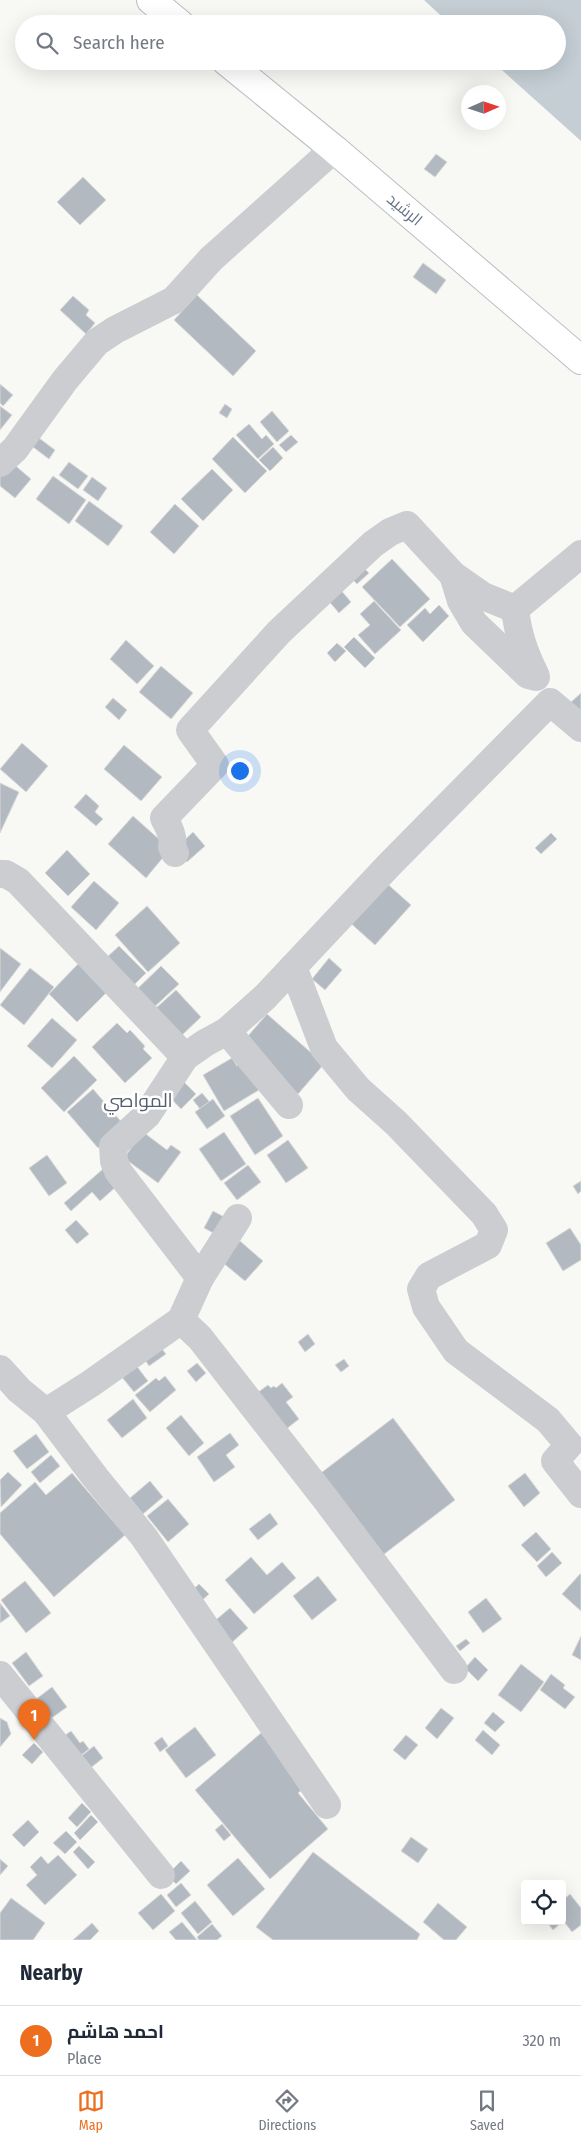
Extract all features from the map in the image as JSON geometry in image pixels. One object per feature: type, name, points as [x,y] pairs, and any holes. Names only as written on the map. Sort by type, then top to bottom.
[{"type":"main road","points":[[151,0],[169,15]]},
{"type":"main road","name":"الرشيد","points":[[237,70],[334,149],[581,360]]},
{"type":"street","points":[[0,463],[15,449],[65,380],[97,342],[123,326],[174,300],[211,259],[334,149]]},
{"type":"street","points":[[176,853],[172,847],[172,834],[164,818],[215,765],[190,730],[279,632],[373,544],[390,532],[407,525],[453,575],[483,596],[515,609]]},
{"type":"street","points":[[515,609],[581,554]]},
{"type":"street","points":[[453,575],[461,602],[474,623],[528,675],[536,677]]},
{"type":"street","points":[[515,609],[518,633],[523,651],[536,677],[550,702],[581,728]]},
{"type":"street","points":[[200,1278],[118,1171],[114,1161],[113,1146],[147,1115],[185,1057],[227,1031],[265,997],[390,864],[550,702]]},
{"type":"street","points":[[0,874],[6,874],[18,881],[185,1057]]},
{"type":"street","points":[[293,967],[324,1048],[358,1088],[396,1122],[484,1214],[494,1230],[488,1245],[429,1276],[421,1289],[426,1307],[456,1351],[548,1420],[569,1445],[555,1461],[581,1494]]},
{"type":"street","points":[[227,1031],[289,1105]]},
{"type":"street","points":[[46,1412],[90,1384],[181,1320],[200,1278],[238,1218]]},
{"type":"street","points":[[181,1320],[200,1338],[327,1501],[454,1670]]},
{"type":"street","points":[[0,1369],[19,1390],[46,1412],[95,1478],[144,1537],[327,1805]]},
{"type":"street","points":[[0,1675],[161,1875]]},
{"type":"shaded area","points":[[424,0],[581,0],[581,141],[502,70],[566,70],[566,15],[440,15]]},
{"type":"building","points":[[436,154],[447,162],[435,177],[424,169]]},
{"type":"building","points":[[83,177],[106,200],[80,225],[57,202]]},
{"type":"building","points":[[423,263],[446,280],[436,294],[413,277]]},
{"type":"building","points":[[197,295],[256,351],[233,376],[174,320]]},
{"type":"building","points":[[73,296],[89,310],[86,315],[95,323],[86,334],[60,310]]},
{"type":"building","points":[[0,384],[13,395],[3,406],[0,403]]},
{"type":"building","points":[[225,404],[232,409],[227,418],[219,413]]},
{"type":"building","points":[[0,406],[12,415],[0,430]]},
{"type":"building","points":[[272,411],[289,431],[277,442],[260,422]]},
{"type":"building","points":[[249,424],[262,439],[266,435],[274,444],[258,459],[236,435]]},
{"type":"building","points":[[291,435],[298,442],[286,452],[279,445]]},
{"type":"building","points":[[233,437],[267,471],[245,493],[212,459]]},
{"type":"building","points":[[39,438],[55,450],[49,459],[33,447]]},
{"type":"building","points":[[273,447],[283,458],[270,471],[259,460]]},
{"type":"building","points":[[11,462],[31,479],[15,498],[0,486],[0,475]]},
{"type":"building","points":[[69,462],[88,476],[78,489],[59,475]]},
{"type":"building","points":[[212,469],[233,490],[203,521],[181,499]]},
{"type":"building","points":[[53,476],[86,500],[69,524],[36,499]]},
{"type":"building","points":[[92,477],[107,488],[98,501],[83,490]]},
{"type":"building","points":[[89,501],[123,526],[108,546],[75,521]]},
{"type":"building","points":[[175,504],[199,526],[174,554],[150,532]]},
{"type":"building","points":[[392,559],[430,599],[400,627],[362,587]]},
{"type":"building","points":[[362,566],[369,573],[357,584],[350,577]]},
{"type":"building","points":[[339,588],[351,602],[339,613],[327,599]]},
{"type":"building","points":[[374,601],[401,630],[375,654],[358,635],[370,625],[360,614]]},
{"type":"building","points":[[439,605],[449,616],[423,642],[407,625],[425,608],[430,614]]},
{"type":"building","points":[[354,637],[375,658],[365,668],[344,647]]},
{"type":"building","points":[[126,640],[154,666],[137,684],[110,659]]},
{"type":"building","points":[[337,643],[346,651],[335,662],[327,653]]},
{"type":"building","points":[[161,666],[193,693],[171,719],[139,692]]},
{"type":"building","points":[[581,693],[581,714],[570,703]]},
{"type":"building","points":[[113,698],[127,710],[119,720],[105,707]]},
{"type":"building","points":[[22,743],[48,766],[26,792],[0,769]]},
{"type":"building","points":[[124,745],[162,777],[141,801],[104,769]]},
{"type":"building","points":[[0,783],[19,792],[0,833]]},
{"type":"building","points":[[86,794],[99,806],[95,812],[103,819],[96,826],[74,807]]},
{"type":"building","points":[[133,816],[170,849],[146,878],[108,844]]},
{"type":"building","points":[[193,832],[205,846],[187,862],[175,849]]},
{"type":"building","points":[[551,833],[557,839],[541,854],[535,848]]},
{"type":"building","points":[[67,850],[90,874],[68,896],[45,873]]},
{"type":"building","points":[[383,880],[411,905],[375,945],[347,920]]},
{"type":"building","points":[[94,881],[119,903],[96,930],[71,907]]},
{"type":"building","points":[[147,906],[180,943],[148,972],[115,935]]},
{"type":"building","points":[[119,946],[146,973],[131,988],[104,960]]},
{"type":"building","points":[[0,948],[21,964],[0,992]]},
{"type":"building","points":[[329,958],[342,970],[325,990],[312,979]]},
{"type":"building","points":[[78,964],[107,992],[77,1022],[49,994]]},
{"type":"building","points":[[161,966],[179,984],[151,1010],[134,992]]},
{"type":"building","points":[[30,968],[54,987],[24,1025],[0,1005]]},
{"type":"building","points":[[176,990],[201,1017],[179,1038],[154,1010]]},
{"type":"building","points":[[267,1014],[324,1064],[298,1094],[241,1044]]},
{"type":"building","points":[[52,1018],[77,1040],[52,1068],[27,1046]]},
{"type":"building","points":[[117,1023],[127,1033],[130,1030],[145,1046],[143,1049],[152,1058],[125,1083],[92,1047]]},
{"type":"building","points":[[74,1056],[97,1080],[64,1112],[41,1088]]},
{"type":"building","points":[[232,1058],[237,1066],[243,1062],[259,1090],[224,1111],[203,1075]]},
{"type":"building","points":[[179,1077],[196,1094],[181,1109],[164,1091]]},
{"type":"building","points":[[93,1089],[124,1125],[98,1148],[67,1112]]},
{"type":"building","points":[[202,1093],[213,1106],[204,1114],[193,1100]]},
{"type":"building","points":[[258,1098],[283,1136],[255,1155],[230,1116]]},
{"type":"building","points":[[213,1099],[225,1116],[207,1129],[195,1112]]},
{"type":"building","points":[[143,1132],[167,1150],[171,1145],[181,1152],[158,1183],[124,1158]]},
{"type":"building","points":[[224,1132],[246,1164],[221,1181],[199,1149]]},
{"type":"building","points":[[288,1140],[308,1168],[286,1183],[267,1155]]},
{"type":"building","points":[[47,1155],[67,1183],[49,1196],[29,1168]]},
{"type":"building","points":[[248,1165],[261,1182],[237,1200],[224,1183]]},
{"type":"building","points":[[103,1169],[118,1185],[100,1201],[92,1192],[71,1211],[64,1203]]},
{"type":"building","points":[[581,1181],[581,1191],[578,1194],[573,1186]]},
{"type":"building","points":[[213,1211],[228,1219],[219,1236],[204,1228]]},
{"type":"building","points":[[76,1220],[89,1234],[77,1244],[65,1230]]},
{"type":"building","points":[[570,1228],[581,1245],[581,1260],[563,1271],[546,1243]]},
{"type":"building","points":[[240,1241],[263,1261],[245,1281],[222,1262]]},
{"type":"building","points":[[308,1334],[315,1344],[305,1352],[298,1342]]},
{"type":"building","points":[[158,1344],[166,1354],[149,1366],[142,1355]]},
{"type":"building","points":[[344,1359],[349,1366],[341,1372],[335,1365]]},
{"type":"building","points":[[132,1360],[148,1381],[134,1392],[117,1371]]},
{"type":"building","points":[[197,1363],[206,1373],[196,1382],[187,1371]]},
{"type":"building","points":[[165,1376],[176,1390],[150,1412],[135,1395],[156,1378],[159,1381]]},
{"type":"building","points":[[282,1383],[293,1397],[286,1402],[299,1419],[285,1430],[257,1393],[268,1385],[271,1388],[274,1386],[276,1388]]},
{"type":"building","points":[[133,1399],[147,1418],[122,1438],[107,1420]]},
{"type":"building","points":[[181,1415],[204,1443],[189,1456],[166,1428]]},
{"type":"building","points":[[393,1418],[455,1500],[379,1558],[317,1476]]},
{"type":"building","points":[[230,1433],[239,1445],[226,1455],[235,1467],[214,1482],[197,1457]]},
{"type":"building","points":[[36,1434],[49,1452],[27,1469],[13,1451]]},
{"type":"building","points":[[51,1455],[60,1466],[40,1483],[31,1472]]},
{"type":"building","points":[[8,1472],[22,1485],[1,1507],[0,1480]]},
{"type":"building","points":[[72,1473],[125,1535],[54,1597],[0,1534],[0,1513],[35,1482],[46,1495]]},
{"type":"building","points":[[525,1473],[540,1493],[524,1507],[508,1486]]},
{"type":"building","points":[[150,1481],[163,1497],[143,1514],[130,1498]]},
{"type":"building","points":[[168,1499],[189,1524],[168,1542],[147,1516]]},
{"type":"building","points":[[270,1513],[278,1524],[258,1540],[249,1529]]},
{"type":"building","points":[[536,1532],[551,1549],[537,1562],[521,1545]]},
{"type":"building","points":[[552,1552],[562,1563],[546,1577],[537,1566]]},
{"type":"building","points":[[251,1557],[267,1575],[282,1562],[296,1578],[254,1614],[225,1580]]},
{"type":"building","points":[[581,1574],[581,1611],[562,1594]]},
{"type":"building","points":[[318,1576],[337,1600],[312,1620],[293,1596]]},
{"type":"building","points":[[25,1581],[51,1613],[26,1633],[1,1600]]},
{"type":"building","points":[[199,1584],[209,1594],[198,1604],[189,1593]]},
{"type":"building","points":[[486,1598],[502,1619],[483,1633],[468,1612]]},
{"type":"building","points":[[0,1603],[10,1616],[0,1623]]},
{"type":"building","points":[[230,1608],[248,1628],[229,1645],[211,1624]]},
{"type":"building","points":[[581,1636],[581,1660],[572,1655]]},
{"type":"building","points":[[466,1639],[470,1643],[460,1651],[456,1646]]},
{"type":"building","points":[[26,1652],[43,1676],[29,1686],[12,1663]]},
{"type":"building","points":[[475,1657],[488,1670],[478,1681],[465,1668]]},
{"type":"building","points":[[521,1664],[544,1682],[521,1712],[498,1695]]},
{"type":"building","points":[[551,1674],[565,1685],[563,1688],[575,1697],[565,1709],[540,1690]]},
{"type":"building","points":[[52,1687],[67,1707],[46,1722],[31,1703]]},
{"type":"building","points":[[441,1708],[454,1718],[437,1739],[425,1728]]},
{"type":"building","points":[[493,1712],[505,1722],[495,1732],[484,1723]]},
{"type":"building","points":[[0,1718],[7,1722],[11,1734],[0,1747]]},
{"type":"building","points":[[195,1727],[216,1755],[186,1778],[165,1750]]},
{"type":"building","points":[[483,1730],[500,1745],[492,1755],[475,1740]]},
{"type":"building","points":[[71,1731],[80,1743],[83,1741],[89,1749],[76,1759],[61,1738]]},
{"type":"building","points":[[261,1733],[306,1787],[298,1793],[328,1829],[270,1879],[195,1790]]},
{"type":"building","points":[[406,1735],[418,1745],[405,1760],[393,1750]]},
{"type":"building","points":[[162,1737],[168,1746],[160,1752],[154,1743]]},
{"type":"building","points":[[34,1743],[43,1752],[32,1764],[22,1755]]},
{"type":"building","points":[[94,1746],[103,1758],[88,1770],[79,1758]]},
{"type":"building","points":[[82,1803],[91,1812],[77,1827],[68,1818]]},
{"type":"building","points":[[91,1815],[98,1822],[80,1840],[74,1833]]},
{"type":"building","points":[[28,1820],[39,1832],[24,1847],[12,1835]]},
{"type":"building","points":[[222,1824],[231,1835],[224,1841],[215,1830]]},
{"type":"building","points":[[66,1831],[77,1842],[65,1854],[53,1843]]},
{"type":"building","points":[[411,1837],[428,1849],[418,1863],[401,1851]]},
{"type":"building","points":[[79,1846],[95,1862],[88,1869],[73,1852]]},
{"type":"building","points":[[313,1852],[420,1934],[417,1940],[273,1940],[256,1927]]},
{"type":"building","points":[[58,1855],[77,1875],[45,1905],[26,1885],[37,1875],[30,1867],[41,1856],[48,1864]]},
{"type":"building","points":[[238,1858],[265,1889],[233,1916],[207,1885]]},
{"type":"building","points":[[0,1859],[8,1866],[0,1875]]},
{"type":"building","points":[[181,1861],[190,1871],[176,1884],[167,1875]]},
{"type":"building","points":[[181,1883],[191,1895],[176,1907],[167,1895]]},
{"type":"building","points":[[161,1894],[175,1911],[153,1930],[138,1913]]},
{"type":"building","points":[[570,1894],[581,1908],[581,1925],[572,1932],[566,1924],[566,1898]]},
{"type":"building","points":[[11,1898],[45,1923],[33,1940],[0,1940],[0,1913]]},
{"type":"building","points":[[195,1901],[212,1922],[198,1934],[181,1913]]},
{"type":"building","points":[[438,1903],[467,1927],[456,1940],[444,1940],[423,1922]]},
{"type":"building","points":[[182,1922],[197,1940],[176,1940],[169,1932]]},
{"type":"building","points":[[92,1923],[99,1931],[90,1940],[73,1940]]},
{"type":"building","points":[[212,1924],[222,1936],[217,1940],[199,1940],[197,1937]]},
{"type":"building","points":[[549,1925],[559,1925],[553,1930]]},
{"type":"place","name":"احمد هاشم","points":[[34,1740]]},
{"type":"district","name":"المواصي","points":[[138,1100]]}]
